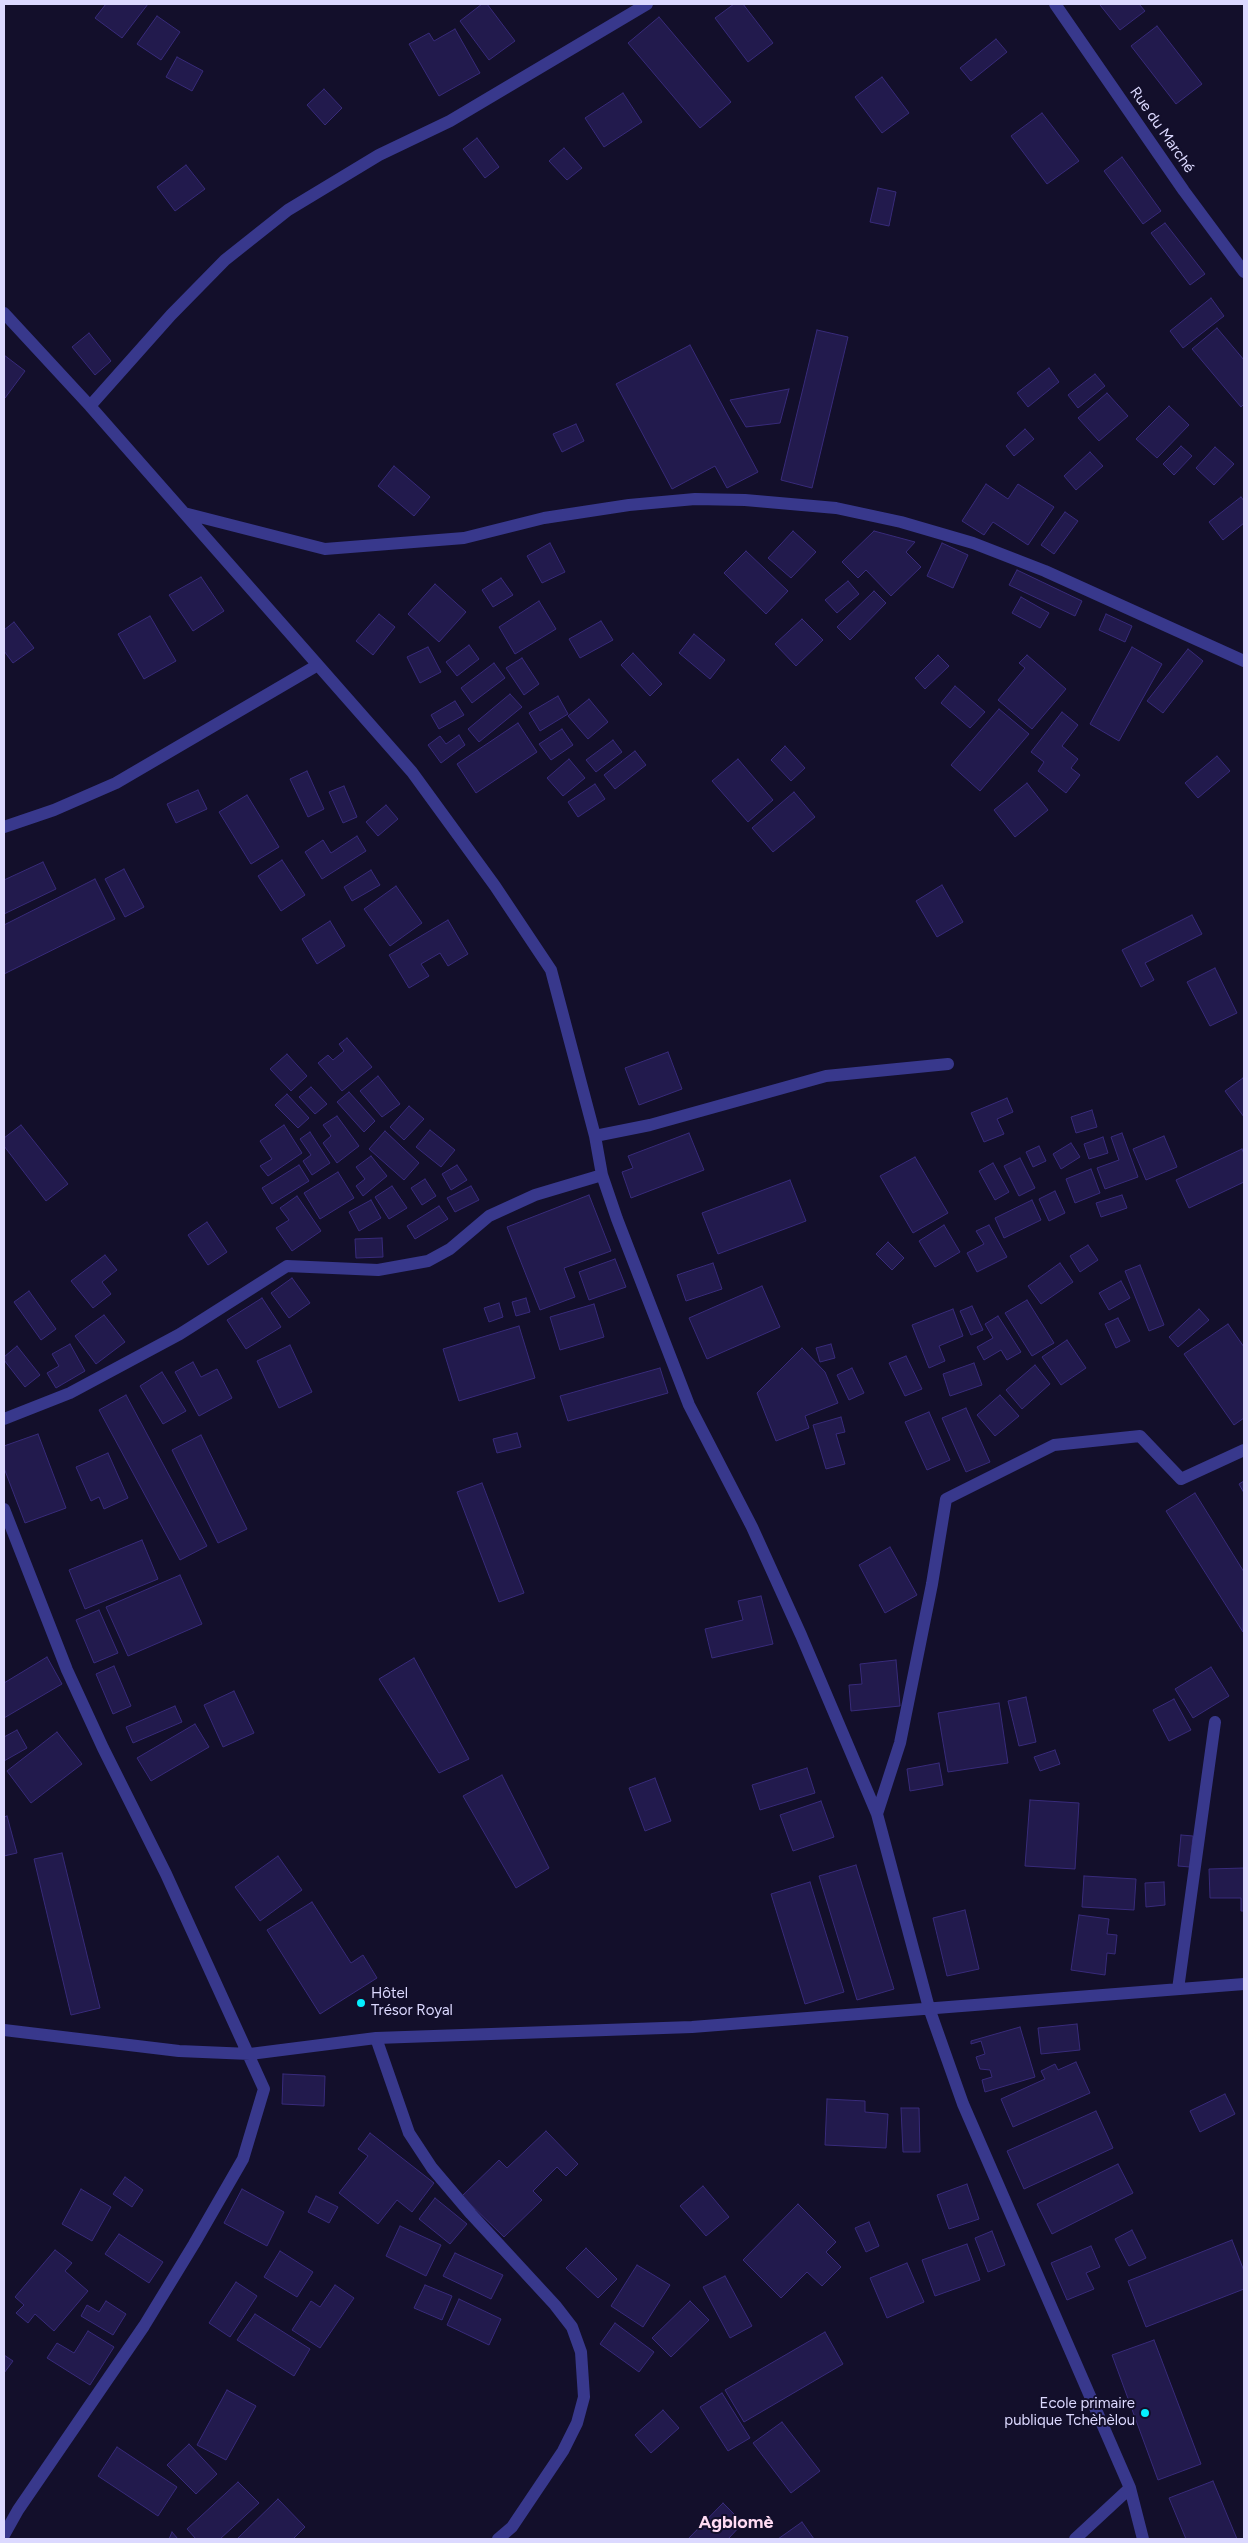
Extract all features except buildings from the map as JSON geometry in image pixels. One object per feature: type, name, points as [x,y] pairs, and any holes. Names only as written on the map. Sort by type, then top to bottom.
[{"type":"street","points":[[90,406],[171,315],[225,260],[288,210],[379,154],[450,121],[646,4]]},
{"type":"street","name":"Rue du Marché","points":[[1055,4],[1184,191],[1244,272]]},
{"type":"street","points":[[4,313],[90,406],[316,666],[412,772],[495,886],[550,970],[595,1136],[602,1175],[689,1405],[752,1527],[801,1635],[877,1814],[929,2008],[963,2104],[1130,2488],[1143,2539]]},
{"type":"street","points":[[184,512],[324,549],[464,538],[544,518],[629,505],[695,499],[745,500],[836,508],[901,522],[973,543],[1045,571],[1244,661]]},
{"type":"street","points":[[4,826],[54,810],[116,783],[316,666]]},
{"type":"street","points":[[595,1136],[650,1125],[826,1076],[948,1064]]},
{"type":"street","points":[[4,1419],[70,1393],[180,1334],[287,1266],[378,1270],[428,1261],[450,1249],[489,1216],[535,1196],[602,1175]]},
{"type":"street","points":[[877,1814],[900,1743],[932,1584],[946,1499],[1054,1445],[1140,1436],[1181,1479],[1244,1450]]},
{"type":"street","points":[[4,1509],[67,1670],[103,1748],[166,1874],[250,2054],[264,2089],[242,2159],[144,2326],[18,2510],[4,2535]]},
{"type":"street","points":[[1178,1989],[1215,1722]]},
{"type":"street","points":[[4,2030],[179,2050],[250,2054],[376,2038],[692,2027],[1244,1984]]},
{"type":"street","points":[[376,2038],[409,2132],[432,2168],[471,2214],[555,2304],[572,2327],[581,2352],[584,2397],[577,2423],[562,2451],[512,2527],[498,2539]]},
{"type":"street","points":[[1075,2539],[1130,2488]]},
{"type":"place","name":"Hôtel Trésor Royal","points":[[361,2003]]},
{"type":"place","name":"Ecole primaire publique Tchèhèlou","points":[[1145,2413]]},
{"type":"district","name":"Agblomè","points":[[736,2523]]}]
